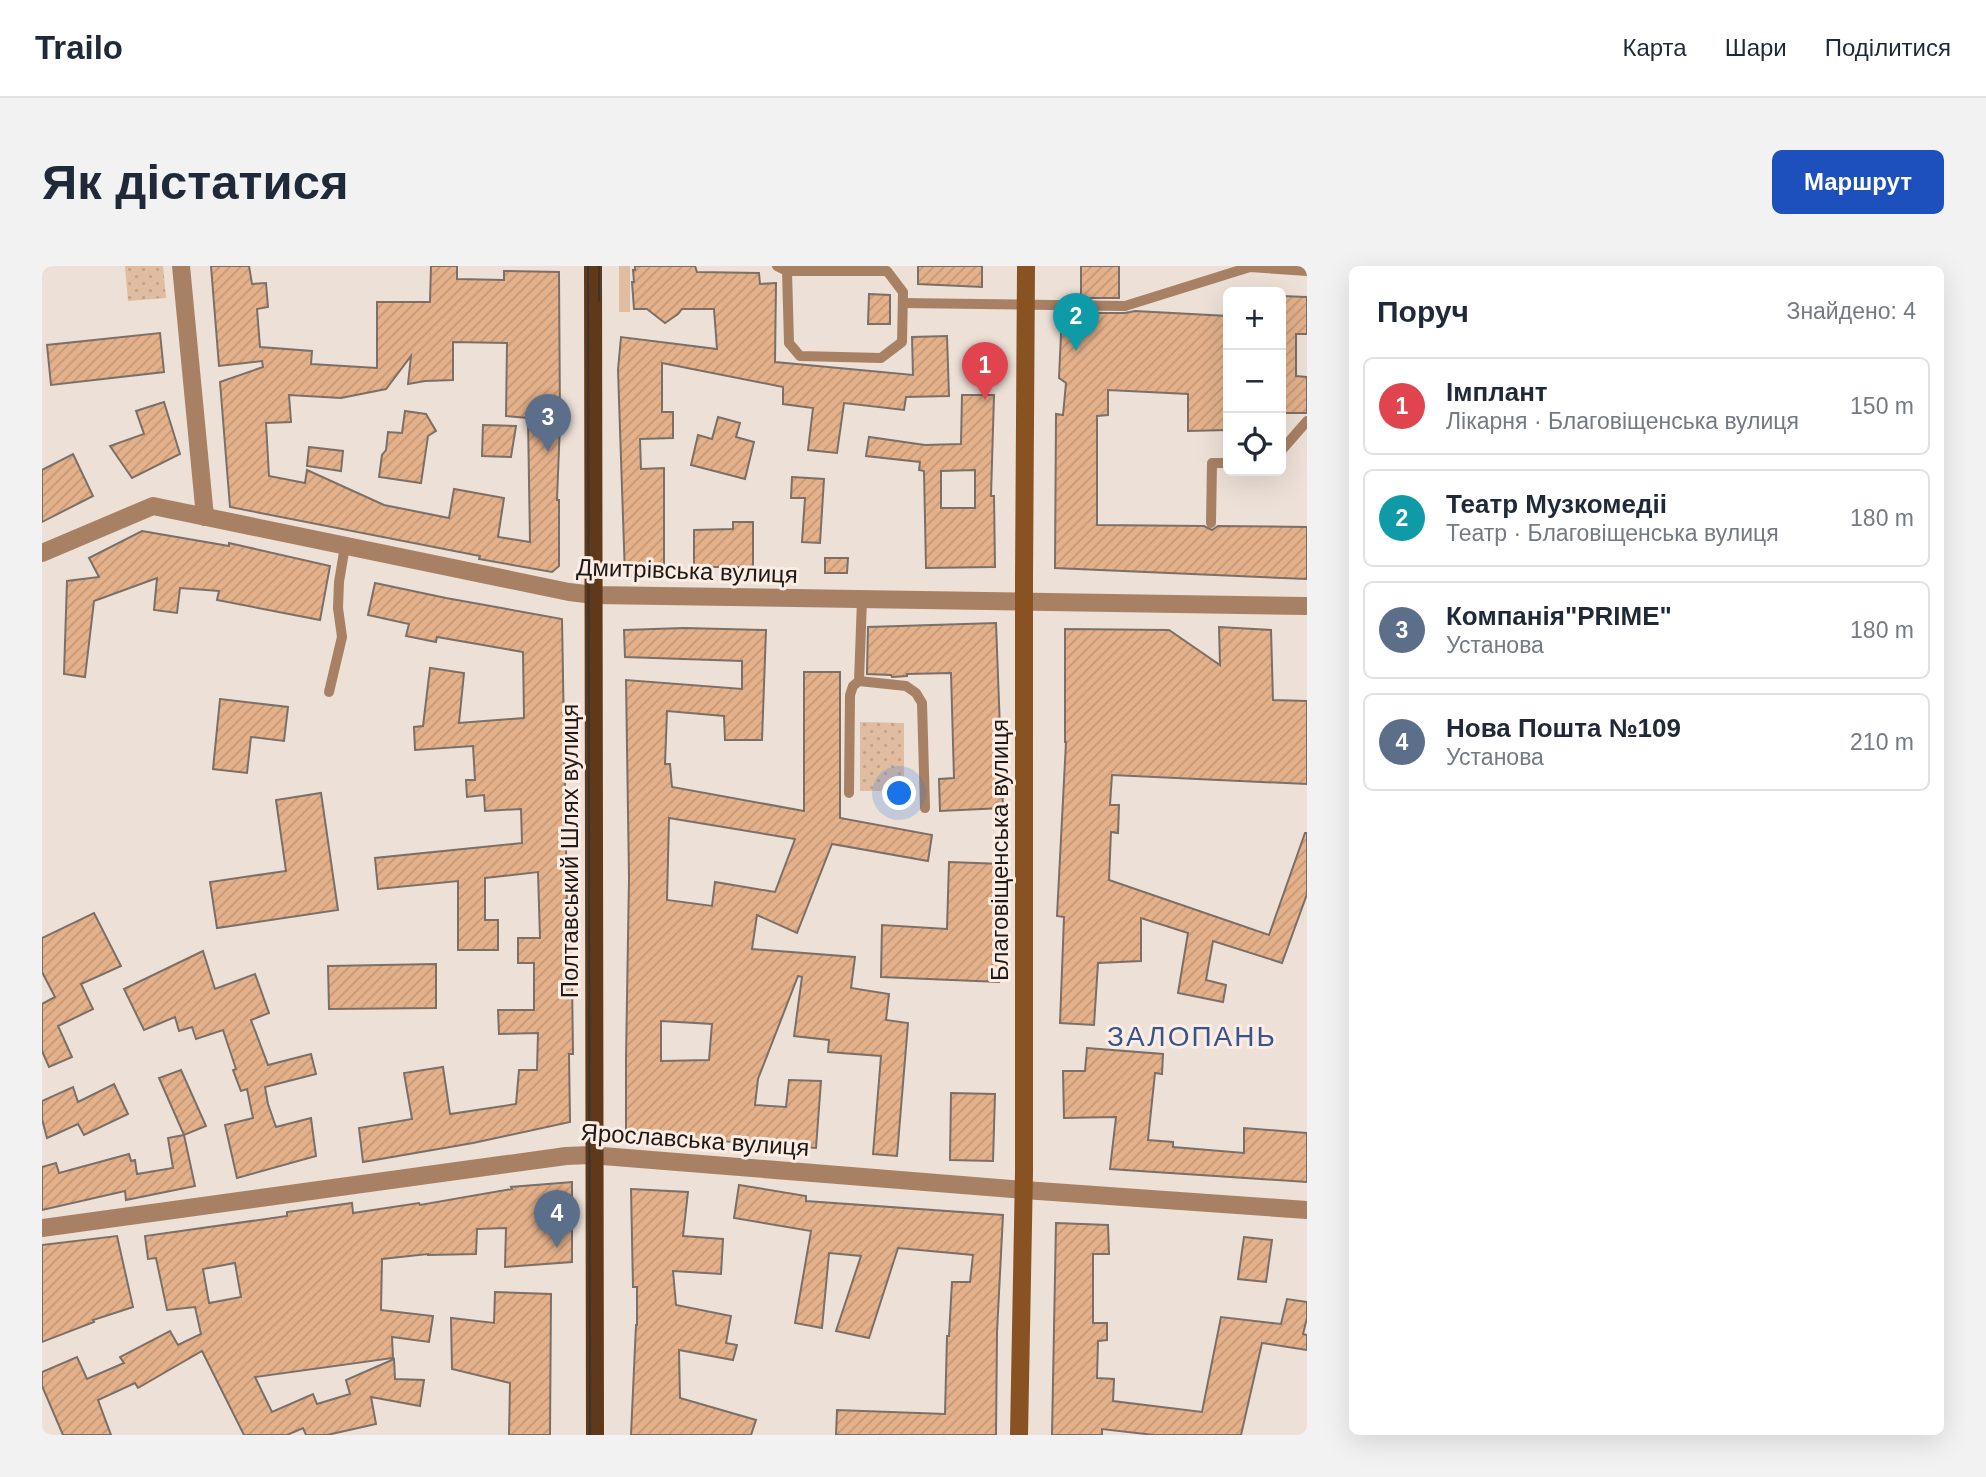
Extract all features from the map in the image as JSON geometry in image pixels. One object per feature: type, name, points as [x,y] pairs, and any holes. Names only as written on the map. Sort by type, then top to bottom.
[{"type":"main road","name":"Полтавський Шлях вулиця","points":[[593,266],[595,1435]]},
{"type":"street","points":[[181,266],[205,517]]},
{"type":"street","name":"Благовіщенська вулиця","points":[[1019,1435],[1024,1190],[1026,266]]},
{"type":"street","name":"Дмитрівська вулиця","points":[[42,553],[153,506],[594,595],[1307,606]]},
{"type":"street","name":"Ярославська вулиця","points":[[42,1228],[552,1158],[595,1155],[1307,1210]]},
{"type":"lane","points":[[903,303],[1125,306],[1250,267],[1307,271]]},
{"type":"lane","points":[[782,268],[840,269],[887,271],[903,292],[902,342],[881,358],[800,356],[789,343],[782,268]]},
{"type":"lane","points":[[1286,445],[1307,421]]},
{"type":"lane","points":[[1211,523],[1213,463],[1223,463]]},
{"type":"lane","points":[[329,692],[342,637],[338,608],[345,546]]},
{"type":"lane","points":[[859,681],[862,600]]},
{"type":"lane","points":[[849,793],[850,695],[853,686],[859,681],[906,686],[916,693],[922,702],[925,808]]},
{"type":"shaded area","points":[[125,266],[163,266],[166,298],[128,301]]},
{"type":"shaded area","points":[[619,266],[630,266],[630,312],[619,312]]},
{"type":"shaded area","points":[[860,722],[904,723],[904,791],[860,791]]},
{"type":"building","points":[[211,266],[249,266],[252,284],[266,283],[268,307],[257,309],[260,347],[312,351],[311,364],[377,368],[377,302],[430,302],[431,266],[457,266],[457,279],[504,280],[504,271],[559,272],[559,566],[552,572],[479,559],[480,556],[230,507],[220,382],[263,367],[262,361],[219,366]],"holes":[[[453,342],[507,343],[506,416],[528,418],[530,542],[498,537],[504,498],[454,489],[449,518],[384,505],[307,470],[305,483],[269,476],[266,423],[291,422],[289,395],[341,398],[386,389],[411,356],[408,384],[453,380]]]},
{"type":"building","points":[[635,266],[695,266],[697,272],[759,273],[760,284],[776,283],[775,362],[913,375],[912,337],[947,336],[949,396],[906,397],[904,410],[844,403],[837,453],[808,450],[813,408],[783,404],[783,387],[662,363],[662,412],[673,412],[673,438],[640,439],[641,469],[664,468],[664,577],[625,576],[618,370],[621,337],[717,349],[714,309],[682,309],[665,323],[647,309],[634,309],[632,282]]},
{"type":"building","points":[[918,266],[982,266],[982,287],[918,284]]},
{"type":"building","points":[[1081,266],[1119,266],[1119,298],[1081,298]]},
{"type":"building","points":[[869,294],[890,295],[890,324],[868,324]]},
{"type":"building","points":[[1286,296],[1307,297],[1307,334],[1296,334],[1296,376],[1307,377],[1307,413],[1286,413]]},
{"type":"building","points":[[1135,311],[1223,316],[1223,430],[1188,431],[1188,394],[1108,390],[1108,415],[1097,416],[1097,525],[1204,526],[1212,530],[1218,526],[1307,527],[1307,579],[1055,568],[1056,414],[1063,415],[1066,383],[1059,378],[1062,313]]},
{"type":"building","points":[[160,333],[164,372],[51,385],[47,345]]},
{"type":"building","points":[[962,395],[994,395],[991,496],[994,496],[995,567],[926,568],[924,471],[919,470],[920,462],[866,456],[869,437],[925,445],[961,444]],"holes":[[[975,470],[975,508],[941,508],[941,471]]]},
{"type":"building","points":[[164,402],[180,454],[132,478],[110,446],[144,434],[136,411]]},
{"type":"building","points":[[405,411],[426,414],[436,431],[428,436],[421,483],[379,477],[388,432],[402,433]]},
{"type":"building","points":[[718,417],[740,423],[736,437],[754,442],[745,479],[691,465],[698,435],[712,439]]},
{"type":"building","points":[[483,425],[516,426],[511,457],[482,456]]},
{"type":"building","points":[[309,447],[343,451],[341,471],[307,466]]},
{"type":"building","points":[[73,454],[93,496],[42,522],[42,470]]},
{"type":"building","points":[[792,477],[824,479],[820,543],[802,542],[805,498],[791,498]]},
{"type":"building","points":[[733,522],[753,522],[753,567],[694,567],[694,530],[733,529]]},
{"type":"building","points":[[142,531],[229,546],[229,543],[330,566],[320,620],[217,600],[219,591],[180,588],[177,613],[154,610],[157,578],[94,601],[85,677],[64,674],[67,581],[99,577],[89,558]]},
{"type":"building","points":[[825,558],[848,558],[847,573],[825,573]]},
{"type":"building","points":[[375,583],[562,619],[567,905],[571,905],[573,1054],[569,1054],[570,1122],[473,1143],[363,1162],[359,1128],[412,1119],[404,1073],[443,1067],[450,1114],[516,1104],[519,1070],[537,1070],[538,1033],[499,1034],[498,1010],[534,1010],[534,963],[518,963],[518,938],[540,938],[538,872],[485,878],[485,920],[498,920],[498,950],[458,950],[458,881],[378,889],[375,858],[522,843],[521,809],[485,811],[484,795],[467,797],[466,780],[475,780],[473,746],[415,750],[414,727],[423,726],[430,668],[464,673],[459,723],[524,718],[523,652],[437,637],[436,642],[406,636],[409,624],[368,615]]},
{"type":"building","points":[[996,623],[1003,808],[940,811],[939,779],[954,778],[951,673],[892,677],[867,674],[868,627]]},
{"type":"building","points":[[1219,627],[1271,630],[1273,700],[1307,701],[1307,784],[1112,775],[1110,805],[1119,805],[1118,833],[1111,832],[1109,880],[1269,935],[1307,833],[1307,894],[1282,963],[1213,941],[1206,980],[1226,985],[1223,1002],[1178,993],[1188,933],[1141,918],[1141,961],[1098,963],[1094,1025],[1060,1023],[1064,917],[1057,916],[1066,742],[1065,629],[1169,630],[1220,665]]},
{"type":"building","points":[[624,630],[766,630],[762,740],[725,740],[724,716],[667,711],[665,764],[670,764],[672,787],[804,811],[804,672],[840,672],[840,818],[932,835],[928,861],[832,844],[797,933],[757,915],[752,949],[855,957],[851,988],[889,994],[886,1020],[908,1023],[897,1156],[873,1154],[881,1056],[828,1052],[829,1040],[794,1036],[802,977],[798,976],[758,1079],[755,1105],[786,1107],[789,1080],[821,1081],[816,1148],[626,1134],[629,878],[626,680],[742,689],[742,661],[625,657]],"holes":[[[669,818],[795,839],[775,892],[715,882],[712,906],[667,900]],[[661,1021],[712,1024],[709,1060],[661,1061]]]},
{"type":"building","points":[[220,699],[288,707],[284,741],[251,737],[247,773],[213,769]]},
{"type":"building","points":[[321,793],[338,910],[217,928],[210,882],[286,871],[276,800]]},
{"type":"building","points":[[949,862],[1003,864],[999,982],[881,977],[882,925],[947,929]]},
{"type":"building","points":[[94,913],[121,966],[81,984],[93,1009],[58,1026],[72,1057],[49,1067],[42,1051],[42,1004],[55,997],[42,972],[42,938]]},
{"type":"building","points":[[203,951],[215,989],[255,974],[269,1013],[251,1020],[268,1065],[311,1054],[316,1074],[265,1087],[276,1127],[311,1118],[316,1156],[237,1178],[225,1125],[253,1118],[247,1089],[241,1091],[223,1030],[196,1039],[192,1027],[179,1031],[175,1017],[144,1030],[124,989]]},
{"type":"building","points":[[436,964],[436,1008],[329,1009],[328,966]]},
{"type":"building","points":[[1087,1048],[1163,1054],[1162,1074],[1155,1073],[1148,1140],[1173,1142],[1173,1147],[1244,1153],[1244,1128],[1307,1133],[1307,1182],[1110,1169],[1116,1117],[1064,1118],[1063,1071],[1085,1071]]},
{"type":"building","points":[[181,1070],[206,1126],[184,1135],[159,1078]]},
{"type":"building","points":[[114,1084],[128,1114],[84,1135],[78,1124],[47,1138],[42,1119],[42,1101],[73,1087],[78,1102]]},
{"type":"building","points":[[951,1093],[995,1094],[993,1161],[950,1160]]},
{"type":"building","points":[[184,1135],[195,1186],[126,1200],[125,1191],[42,1210],[42,1167],[56,1163],[59,1173],[129,1154],[131,1161],[135,1160],[137,1174],[173,1168],[168,1138]]},
{"type":"building","points":[[572,1182],[572,1262],[505,1267],[506,1228],[477,1229],[476,1254],[428,1254],[382,1259],[381,1310],[433,1316],[429,1342],[392,1337],[393,1358],[255,1377],[272,1412],[313,1394],[317,1404],[350,1394],[346,1380],[394,1359],[395,1379],[424,1380],[420,1406],[371,1397],[376,1424],[327,1435],[306,1435],[303,1428],[287,1435],[244,1435],[202,1351],[138,1388],[135,1383],[98,1400],[111,1435],[63,1435],[42,1386],[42,1372],[77,1357],[87,1379],[124,1363],[120,1357],[170,1331],[178,1345],[201,1334],[195,1307],[167,1310],[156,1258],[148,1259],[145,1236],[287,1216],[287,1212],[352,1203],[353,1213],[419,1203],[420,1205],[512,1189],[511,1187]],"holes":[[[235,1263],[241,1297],[209,1303],[203,1269]]]},
{"type":"building","points":[[739,1185],[806,1196],[806,1201],[1003,1215],[997,1332],[996,1435],[836,1435],[837,1410],[945,1414],[947,1336],[952,1282],[970,1282],[973,1255],[898,1248],[869,1338],[836,1331],[861,1256],[829,1253],[822,1328],[795,1323],[811,1231],[734,1218]]},
{"type":"building","points":[[631,1189],[688,1192],[683,1236],[723,1239],[721,1274],[673,1271],[676,1305],[731,1316],[726,1343],[737,1345],[733,1360],[679,1350],[680,1398],[756,1420],[751,1435],[631,1435],[637,1287],[633,1287]]},
{"type":"building","points":[[1056,1223],[1108,1225],[1109,1254],[1093,1254],[1093,1323],[1107,1323],[1107,1340],[1098,1341],[1097,1378],[1114,1379],[1113,1401],[1202,1412],[1221,1317],[1281,1324],[1287,1299],[1307,1302],[1303,1334],[1307,1335],[1307,1350],[1262,1343],[1241,1435],[1154,1435],[1102,1429],[1102,1435],[1052,1435]]},
{"type":"building","points":[[117,1236],[133,1307],[93,1320],[94,1322],[42,1342],[42,1245]]},
{"type":"building","points":[[1244,1237],[1272,1240],[1266,1282],[1238,1279]]},
{"type":"building","points":[[495,1292],[551,1294],[550,1435],[509,1435],[510,1383],[452,1369],[451,1318],[494,1323]]},
{"type":"tram line","points":[[588,266],[590,1435]]},
{"type":"tram line","points":[[599,266],[599,301]]},
{"type":"place","name":"Театр Музкомедіі","points":[[1076,351]]},
{"type":"place","name":"Імплант","points":[[985,400]]},
{"type":"place","name":"Компанія\"PRIME\"","points":[[548,452]]},
{"type":"place","name":"Нова Пошта №109","points":[[557,1248]]},
{"type":"district","name":"ЗАЛОПАНЬ","points":[[1192,1036]]}]
